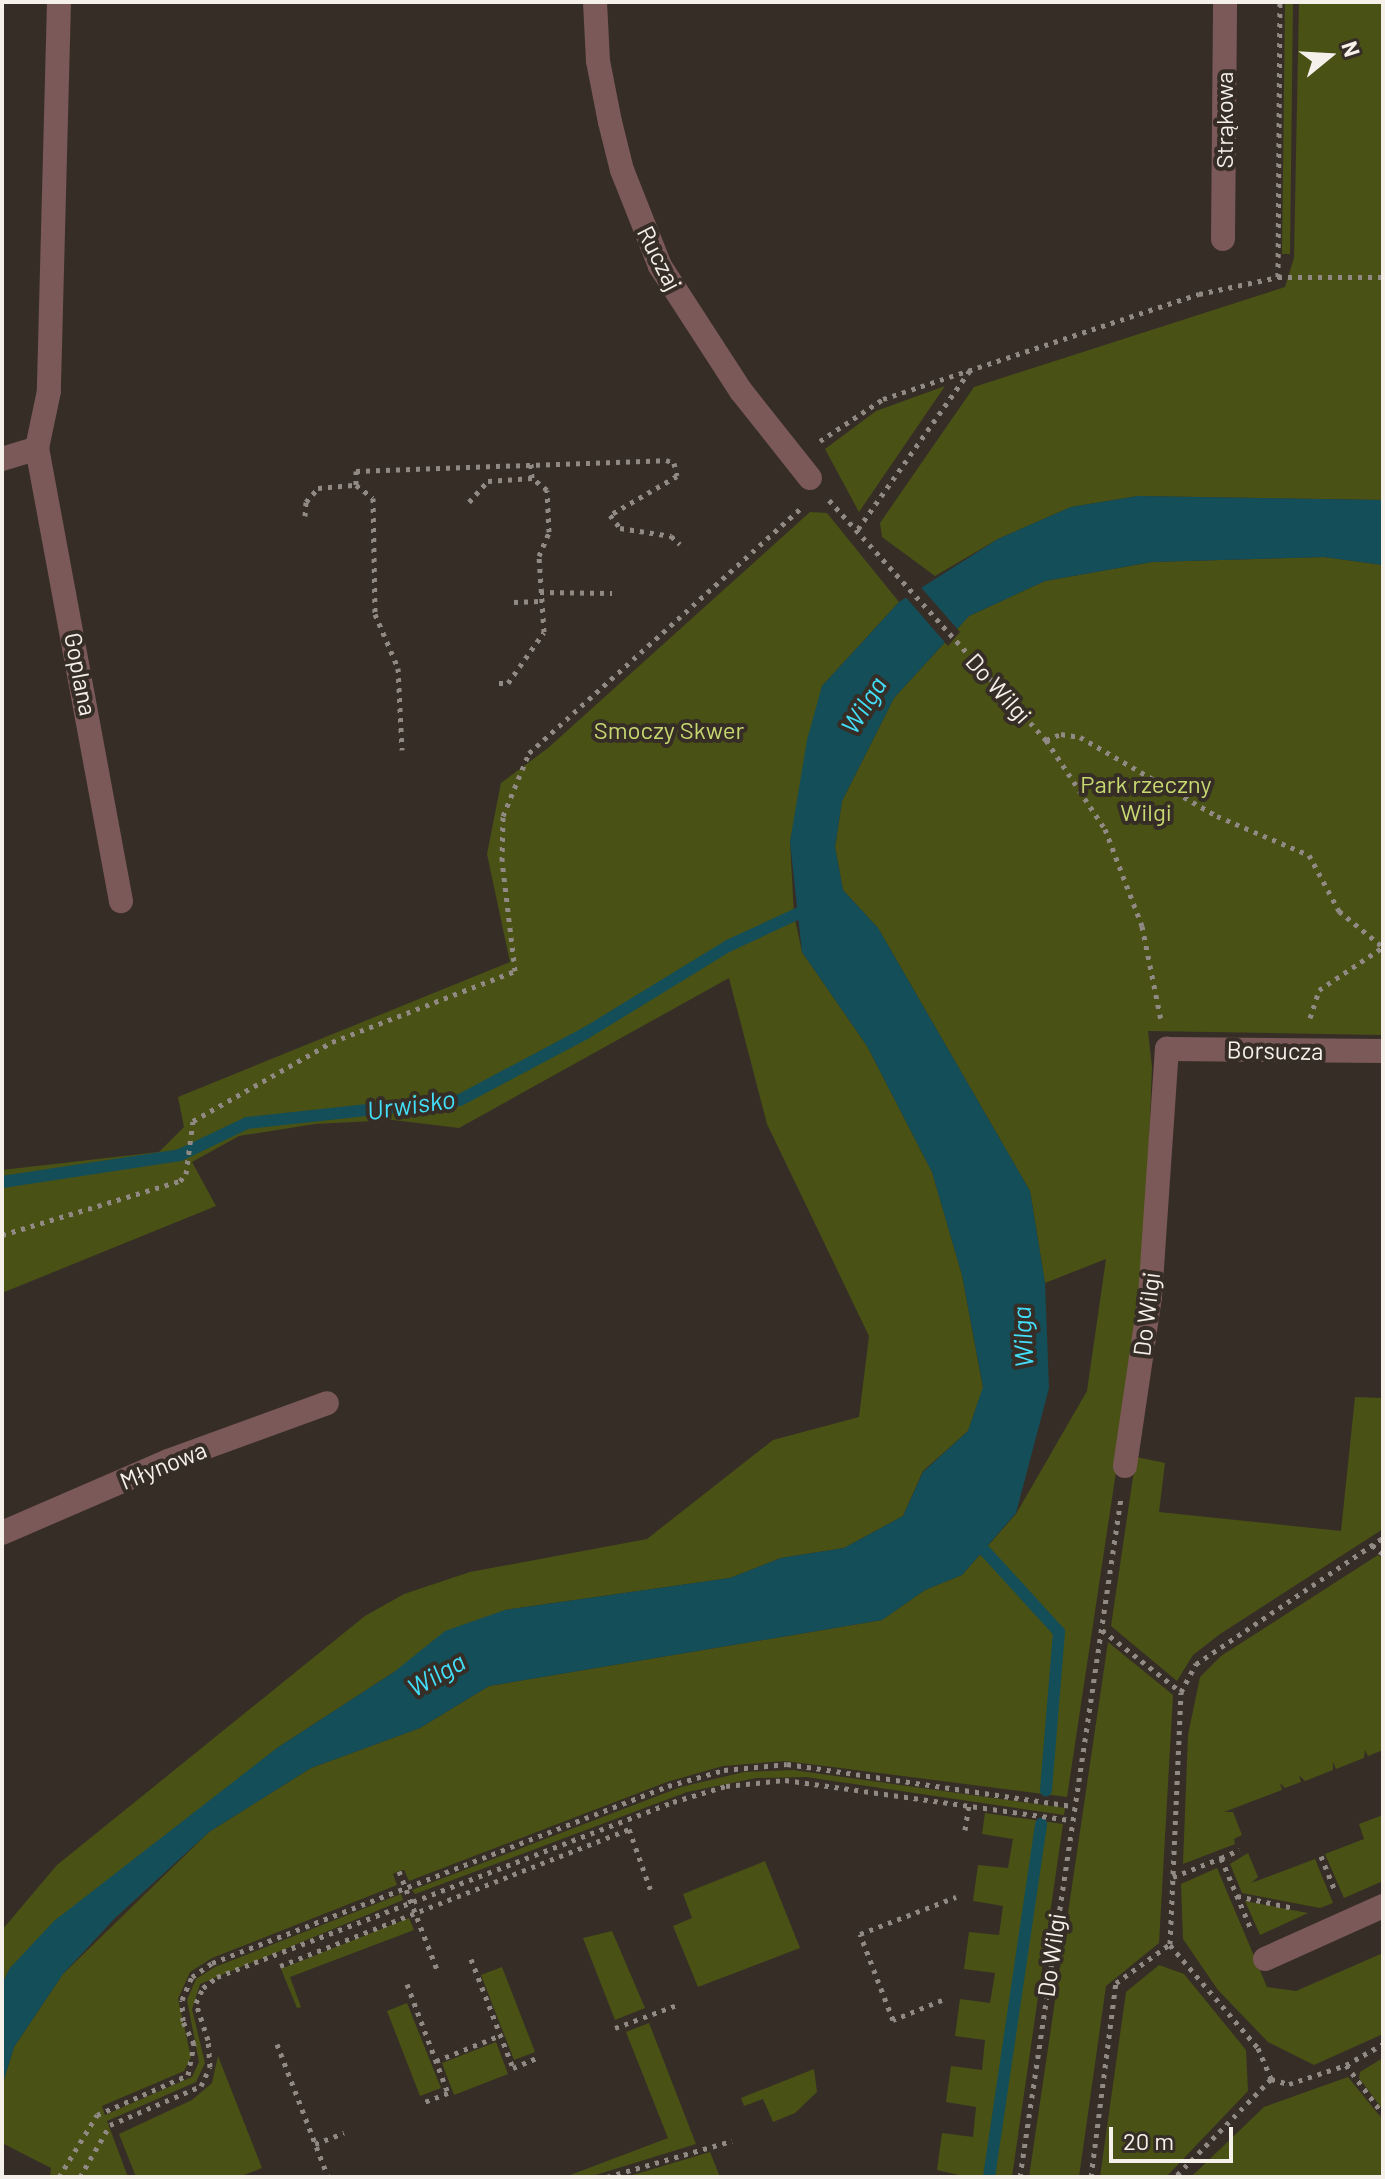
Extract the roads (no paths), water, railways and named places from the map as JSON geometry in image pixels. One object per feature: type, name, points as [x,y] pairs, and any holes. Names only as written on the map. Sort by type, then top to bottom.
[{"type":"street","name":"Goplana","points":[[59,2],[49,391],[37,448],[121,901]]},
{"type":"street","name":"Ruczaj","points":[[595,2],[598,61],[610,122],[622,170],[660,266],[741,391],[808,476]]},
{"type":"street","name":"Strąkowa","points":[[1223,239],[1225,2]]},
{"type":"street","points":[[2,459],[37,448]]},
{"type":"street","name":"Borsucza","points":[[1167,1049],[1383,1051]]},
{"type":"street","name":"Do Wilgi","points":[[1125,1466],[1150,1297],[1167,1049]]},
{"type":"street","name":"Młynowa","points":[[2,1533],[168,1461],[327,1403]]},
{"type":"street","points":[[1265,1959],[1383,1906]]},
{"type":"water","name":"Wilga","points":[[1138,496],[1383,500],[1383,565],[1324,557],[1152,562],[1045,581],[969,616],[894,698],[842,801],[835,847],[843,890],[878,928],[1030,1191],[1045,1283],[1049,1388],[1016,1513],[962,1575],[925,1590],[882,1620],[489,1686],[420,1728],[311,1768],[209,1832],[115,1918],[63,1974],[14,2047],[2,2086],[2,1984],[10,1968],[54,1921],[277,1748],[394,1672],[445,1631],[505,1610],[730,1578],[781,1558],[844,1548],[903,1516],[923,1472],[968,1431],[983,1387],[962,1275],[932,1172],[867,1046],[802,952],[790,842],[807,740],[822,686],[899,602],[998,539],[1071,507]]},
{"type":"waterway","name":"Urwisko","points":[[2,1182],[180,1155],[247,1123],[460,1100],[586,1033],[728,946],[810,908]]},
{"type":"waterway","points":[[974,1539],[1059,1632],[1046,1790]]},
{"type":"waterway","points":[[989,2177],[1041,1824]]},
{"type":"park label","name":"Smoczy Skwer","points":[[669,730]]},
{"type":"park label","name":"Park rzeczny Wilgi","points":[[1146,798]]}]
